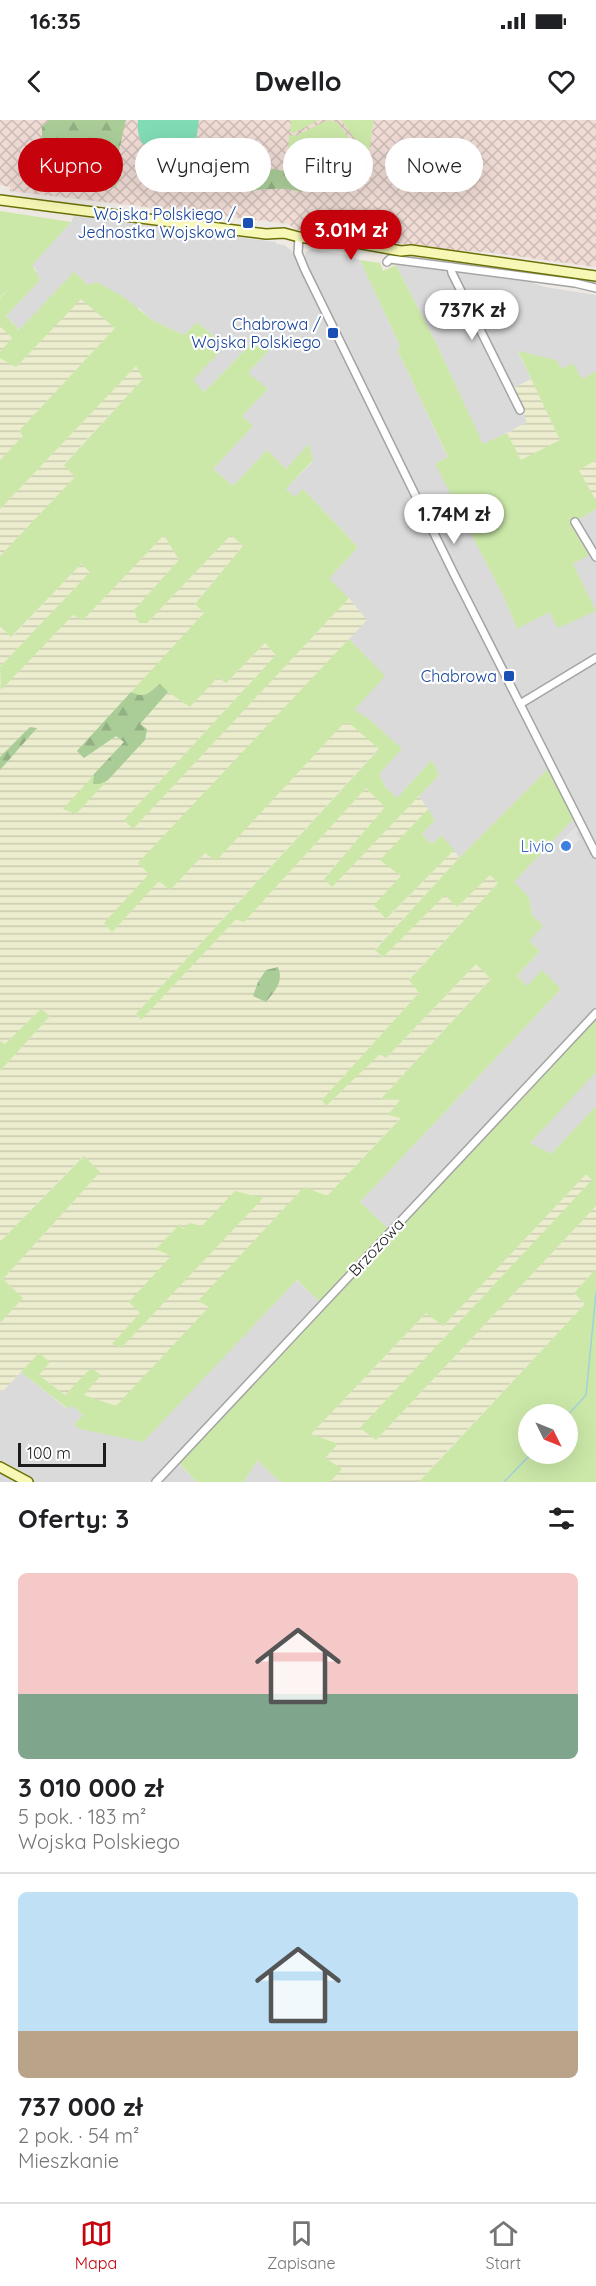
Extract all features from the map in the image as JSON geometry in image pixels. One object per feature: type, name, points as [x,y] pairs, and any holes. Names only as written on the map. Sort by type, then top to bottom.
[{"type":"main road","points":[[0,200],[266,234],[284,233],[339,243],[351,242],[401,251],[411,250],[596,276]]},
{"type":"main road","points":[[0,1467],[28,1482]]},
{"type":"street","points":[[299,237],[298,253],[305,270],[596,854]]},
{"type":"street","points":[[387,262],[390,259],[575,283],[596,288]]},
{"type":"street","points":[[451,267],[520,410]]},
{"type":"street","points":[[575,522],[596,557]]},
{"type":"street","points":[[520,704],[596,658]]},
{"type":"street","name":"Brzozowa","points":[[156,1482],[596,1013]]},
{"type":"shaded area","points":[[0,120],[596,120],[596,267],[294,229],[289,224],[18,192],[123,192],[123,138],[18,138],[18,192],[10,191],[10,187],[0,185]]},
{"type":"shaded area","points":[[328,213],[394,223],[393,236],[388,239],[326,231]]},
{"type":"shaded area","points":[[74,216],[276,242],[294,253],[299,264],[305,259],[305,252],[312,249],[360,260],[401,348],[397,349],[448,458],[436,464],[504,597],[517,629],[573,564],[575,522],[596,509],[596,1012],[390,1230],[360,1202],[561,989],[527,986],[517,976],[540,951],[529,941],[532,915],[529,897],[514,883],[483,835],[459,858],[441,835],[432,844],[422,834],[435,820],[419,796],[439,775],[432,760],[397,798],[386,788],[379,774],[369,719],[354,711],[349,639],[349,598],[328,579],[358,547],[303,489],[295,498],[286,489],[313,461],[309,445],[286,469],[267,450],[233,486],[213,469],[252,427],[242,416],[268,389],[247,374],[269,350],[258,347],[254,341],[204,392],[192,380],[225,346],[197,323],[184,335],[152,320],[139,308],[20,331],[6,316],[40,280],[31,265]]},
{"type":"shaded area","points":[[396,265],[530,282],[545,287],[596,295],[596,371],[582,379],[518,352],[531,379],[512,389],[527,422],[483,445],[437,345]]},
{"type":"shaded area","points":[[577,825],[579,829],[576,834],[580,839],[572,847],[563,839]]},
{"type":"shaded area","points":[[596,1071],[596,1106],[551,1154],[530,1143]]},
{"type":"shaded area","points":[[296,1280],[323,1305],[176,1461],[197,1482],[0,1482],[0,1389],[3,1391],[21,1372],[67,1409],[72,1404],[83,1415],[74,1425],[143,1442]]},
{"type":"shaded area","points":[[257,1460],[280,1482],[244,1482]]},
{"type":"green space","points":[[49,120],[126,120],[122,138],[42,138],[42,127]]},
{"type":"green space","points":[[138,120],[199,120],[195,138],[140,138]]},
{"type":"green space","points":[[291,120],[319,120],[294,133],[290,132]]},
{"type":"green space","points":[[328,120],[337,122],[349,138],[289,138],[289,135],[295,136]]},
{"type":"green space","points":[[341,120],[374,120],[371,138],[354,138]]},
{"type":"green space","points":[[271,169],[283,171],[283,189],[271,190]]},
{"type":"green space","points":[[0,211],[71,222],[32,265],[40,280],[6,316],[19,330],[74,272],[88,285],[97,282],[125,298],[152,320],[184,335],[197,322],[225,346],[193,380],[204,392],[254,341],[258,347],[269,350],[248,373],[268,389],[242,416],[253,426],[213,469],[233,486],[267,450],[286,469],[309,444],[313,460],[286,489],[295,497],[303,489],[358,547],[329,579],[349,598],[133,829],[124,820],[276,655],[265,643],[226,683],[218,677],[190,707],[168,692],[140,724],[147,729],[145,740],[76,814],[63,809],[124,742],[116,736],[84,758],[77,751],[204,613],[195,604],[243,546],[231,535],[147,623],[139,623],[134,610],[179,560],[164,535],[83,620],[73,615],[1,690],[0,667],[90,572],[81,564],[11,637],[0,626],[0,556],[75,477],[64,465],[143,379],[136,366],[0,509],[0,460],[23,436],[19,431],[115,328],[81,299],[16,367],[0,358],[0,352],[12,338],[0,326],[0,298],[12,286],[0,297]]},
{"type":"green space","points":[[360,260],[380,263],[383,271],[396,265],[437,345],[483,444],[507,433],[521,460],[560,440],[518,351],[556,360],[562,369],[573,363],[582,379],[596,371],[596,460],[579,470],[596,501],[596,509],[575,522],[594,552],[573,564],[596,611],[558,628],[549,612],[517,629],[504,597],[435,464],[448,457],[397,349],[401,348]]},
{"type":"green space","points":[[34,266],[40,280],[6,316],[20,330],[74,272],[88,285],[97,282],[81,299],[115,328],[19,431],[24,436],[0,460],[0,298]]},
{"type":"green space","points":[[136,365],[143,379],[64,464],[75,477],[0,556],[0,509]]},
{"type":"green space","points":[[531,379],[560,440],[520,461],[507,433],[527,422],[512,389]]},
{"type":"green space","points":[[596,460],[596,501],[579,470]]},
{"type":"green space","points":[[164,535],[179,560],[134,610],[147,623],[231,535],[243,546],[195,603],[204,613],[85,758],[116,736],[124,742],[75,814],[145,740],[139,725],[168,692],[179,698],[218,677],[226,683],[265,643],[276,655],[124,820],[133,828],[349,598],[367,620],[349,639],[376,667],[343,724],[348,721],[379,748],[136,1014],[140,1020],[236,919],[244,921],[366,788],[386,807],[324,878],[332,886],[419,796],[428,809],[381,860],[401,876],[374,905],[387,919],[454,850],[459,858],[375,949],[382,957],[445,894],[457,907],[490,874],[498,883],[409,979],[419,993],[322,1100],[326,1105],[380,1053],[386,1058],[476,964],[491,978],[381,1099],[400,1100],[388,1115],[401,1117],[327,1196],[198,1300],[209,1307],[116,1407],[84,1395],[91,1369],[65,1395],[39,1375],[39,1353],[3,1391],[0,1389],[0,1323],[23,1298],[3,1279],[100,1172],[83,1156],[0,1242],[0,1071],[50,1016],[41,1009],[4,1045],[0,1041],[0,680],[1,689],[73,615],[83,619]]},
{"type":"green space","points":[[81,564],[90,572],[0,667],[0,626],[12,637]]},
{"type":"green space","points":[[349,639],[385,676],[354,710],[369,719],[402,749],[379,774],[386,788],[397,798],[432,760],[439,775],[332,887],[324,879],[385,807],[366,788],[244,922],[236,919],[141,1020],[136,1014],[379,749],[348,722],[343,724],[216,861],[205,853],[170,890],[159,881],[112,932],[104,923],[149,874],[138,863]]},
{"type":"green space","points":[[160,684],[168,692],[140,724],[147,729],[145,740],[108,780],[100,784],[93,784],[94,774],[124,742],[116,736],[84,758],[77,751],[131,692],[144,695]]},
{"type":"green space","points":[[30,727],[37,728],[0,770],[0,757]]},
{"type":"green space","points":[[551,766],[576,816],[514,882],[529,897],[532,915],[543,926],[529,941],[540,951],[517,976],[527,986],[542,970],[561,989],[360,1202],[390,1230],[596,1013],[596,1072],[530,1143],[551,1154],[596,1106],[596,1206],[376,1440],[360,1428],[592,1180],[586,1174],[443,1326],[426,1313],[311,1434],[338,1444],[325,1458],[342,1469],[330,1482],[280,1482],[257,1460],[244,1482],[197,1482],[176,1460],[322,1304],[297,1280],[143,1442],[80,1429],[74,1425],[83,1415],[72,1405],[68,1409],[21,1372],[39,1353],[50,1362],[39,1375],[65,1395],[91,1368],[101,1375],[84,1395],[116,1406],[209,1307],[198,1301],[304,1187],[327,1196],[401,1118],[388,1115],[400,1100],[381,1099],[491,979],[476,964],[386,1058],[380,1054],[326,1106],[322,1100],[419,993],[409,980],[498,883],[490,875],[457,907],[445,895],[383,957],[375,950],[459,858]]},
{"type":"green space","points":[[428,809],[435,820],[422,834],[432,844],[441,835],[454,850],[386,919],[374,905],[401,876],[380,860]]},
{"type":"green space","points":[[278,967],[279,982],[266,1002],[253,996],[266,970]]},
{"type":"green space","points":[[41,1009],[50,1016],[0,1071],[0,1041],[5,1044]]},
{"type":"green space","points":[[84,1156],[100,1172],[3,1279],[23,1298],[0,1323],[0,1242]]},
{"type":"green space","points":[[586,1174],[593,1180],[441,1341],[376,1440],[596,1206],[596,1269],[574,1293],[585,1304],[432,1467],[461,1482],[330,1482],[341,1469],[325,1459],[311,1434],[426,1313],[444,1325]]},
{"type":"green space","points":[[235,1191],[263,1198],[121,1348],[112,1344],[140,1313],[129,1302],[171,1256],[156,1249],[180,1224],[183,1229],[189,1223],[202,1226]]},
{"type":"green space","points":[[596,1269],[596,1482],[419,1482],[585,1304],[574,1293]]},
{"type":"waterway","points":[[578,1404],[586,1395],[596,1293]]},
{"type":"waterway","points":[[504,1482],[521,1464]]},
{"type":"place","name":"Wojska Polskiego / Jednostka Wojskowa","points":[[248,223]]},
{"type":"place","name":"Chabrowa / Wojska Polskiego","points":[[333,333]]},
{"type":"place","name":"Chabrowa","points":[[509,676]]},
{"type":"place","name":"Livio","points":[[566,846]]}]
